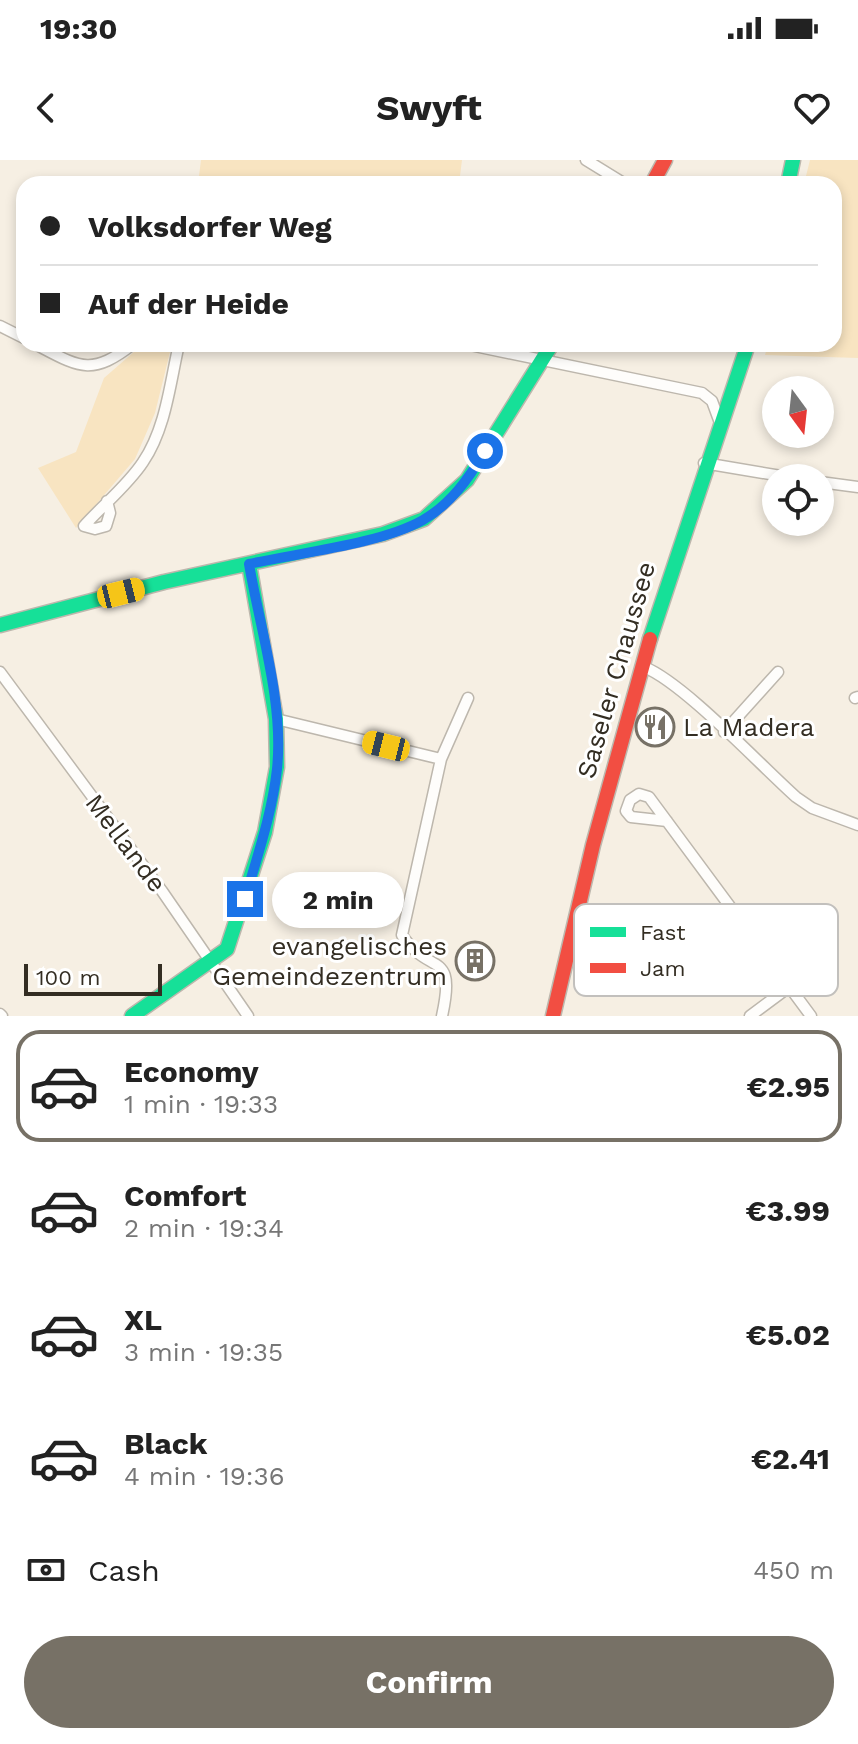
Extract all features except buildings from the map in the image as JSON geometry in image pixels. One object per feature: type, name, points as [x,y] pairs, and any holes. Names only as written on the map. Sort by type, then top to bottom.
[{"type":"street","points":[[586,160],[612,176]]},
{"type":"street","points":[[51,352],[77,365],[91,367],[110,363],[123,352]]},
{"type":"street","points":[[107,501],[143,462],[157,432],[177,352]]},
{"type":"street","points":[[510,352],[705,394],[720,421]]},
{"type":"street","points":[[0,625],[393,532],[424,519],[467,480],[547,352]]},
{"type":"street","name":"Saseler Chaussee","points":[[579,904],[605,793],[644,667],[656,613],[704,463],[745,352]]},
{"type":"street","points":[[704,463],[762,473]]},
{"type":"street","points":[[834,484],[858,487]]},
{"type":"street","points":[[132,1016],[227,949],[265,832],[277,767],[276,719],[249,564]]},
{"type":"street","points":[[644,667],[657,672],[796,797],[812,808],[858,825]]},
{"type":"street","name":"Mellande","points":[[0,672],[248,1016]]},
{"type":"street","points":[[724,732],[778,672]]},
{"type":"street","points":[[442,1016],[449,984],[441,968],[408,945],[402,935],[441,759],[468,698]]},
{"type":"street","points":[[276,719],[441,759]]},
{"type":"street","points":[[667,821],[728,904]]},
{"type":"street","name":"Saseler Chaussee","points":[[553,1016],[574,926]]},
{"type":"street","points":[[750,1016],[777,996]]},
{"type":"street","points":[[796,996],[811,1016]]},
{"type":"shaded area","points":[[201,160],[462,160],[460,176],[199,176]]},
{"type":"shaded area","points":[[810,160],[858,160],[858,358],[765,355],[766,352],[842,352],[842,176],[806,176]]},
{"type":"shaded area","points":[[134,352],[170,352],[155,413],[135,459],[76,528],[38,468],[76,452],[104,378]]},
{"type":"traffic: fast","points":[[790,176],[793,160]]},
{"type":"traffic: fast","points":[[0,625],[164,582],[383,534],[424,519],[467,480],[547,352]]},
{"type":"traffic: fast","points":[[650,639],[745,352]]},
{"type":"traffic: fast","points":[[132,1016],[227,949],[265,832],[277,767],[276,719],[249,564]]},
{"type":"traffic: jam","points":[[656,176],[665,160]]},
{"type":"traffic: jam","points":[[579,904],[650,639]]},
{"type":"traffic: jam","points":[[553,1016],[574,926]]},
{"type":"place","name":"La Madera","points":[[655,727]]},
{"type":"place","name":"evangelisches Gemeindezentrum","points":[[475,961]]},
{"type":"route","points":[[245,899],[265,832],[277,767],[276,719],[249,564],[408,527],[439,509],[459,490],[485,451]]}]
